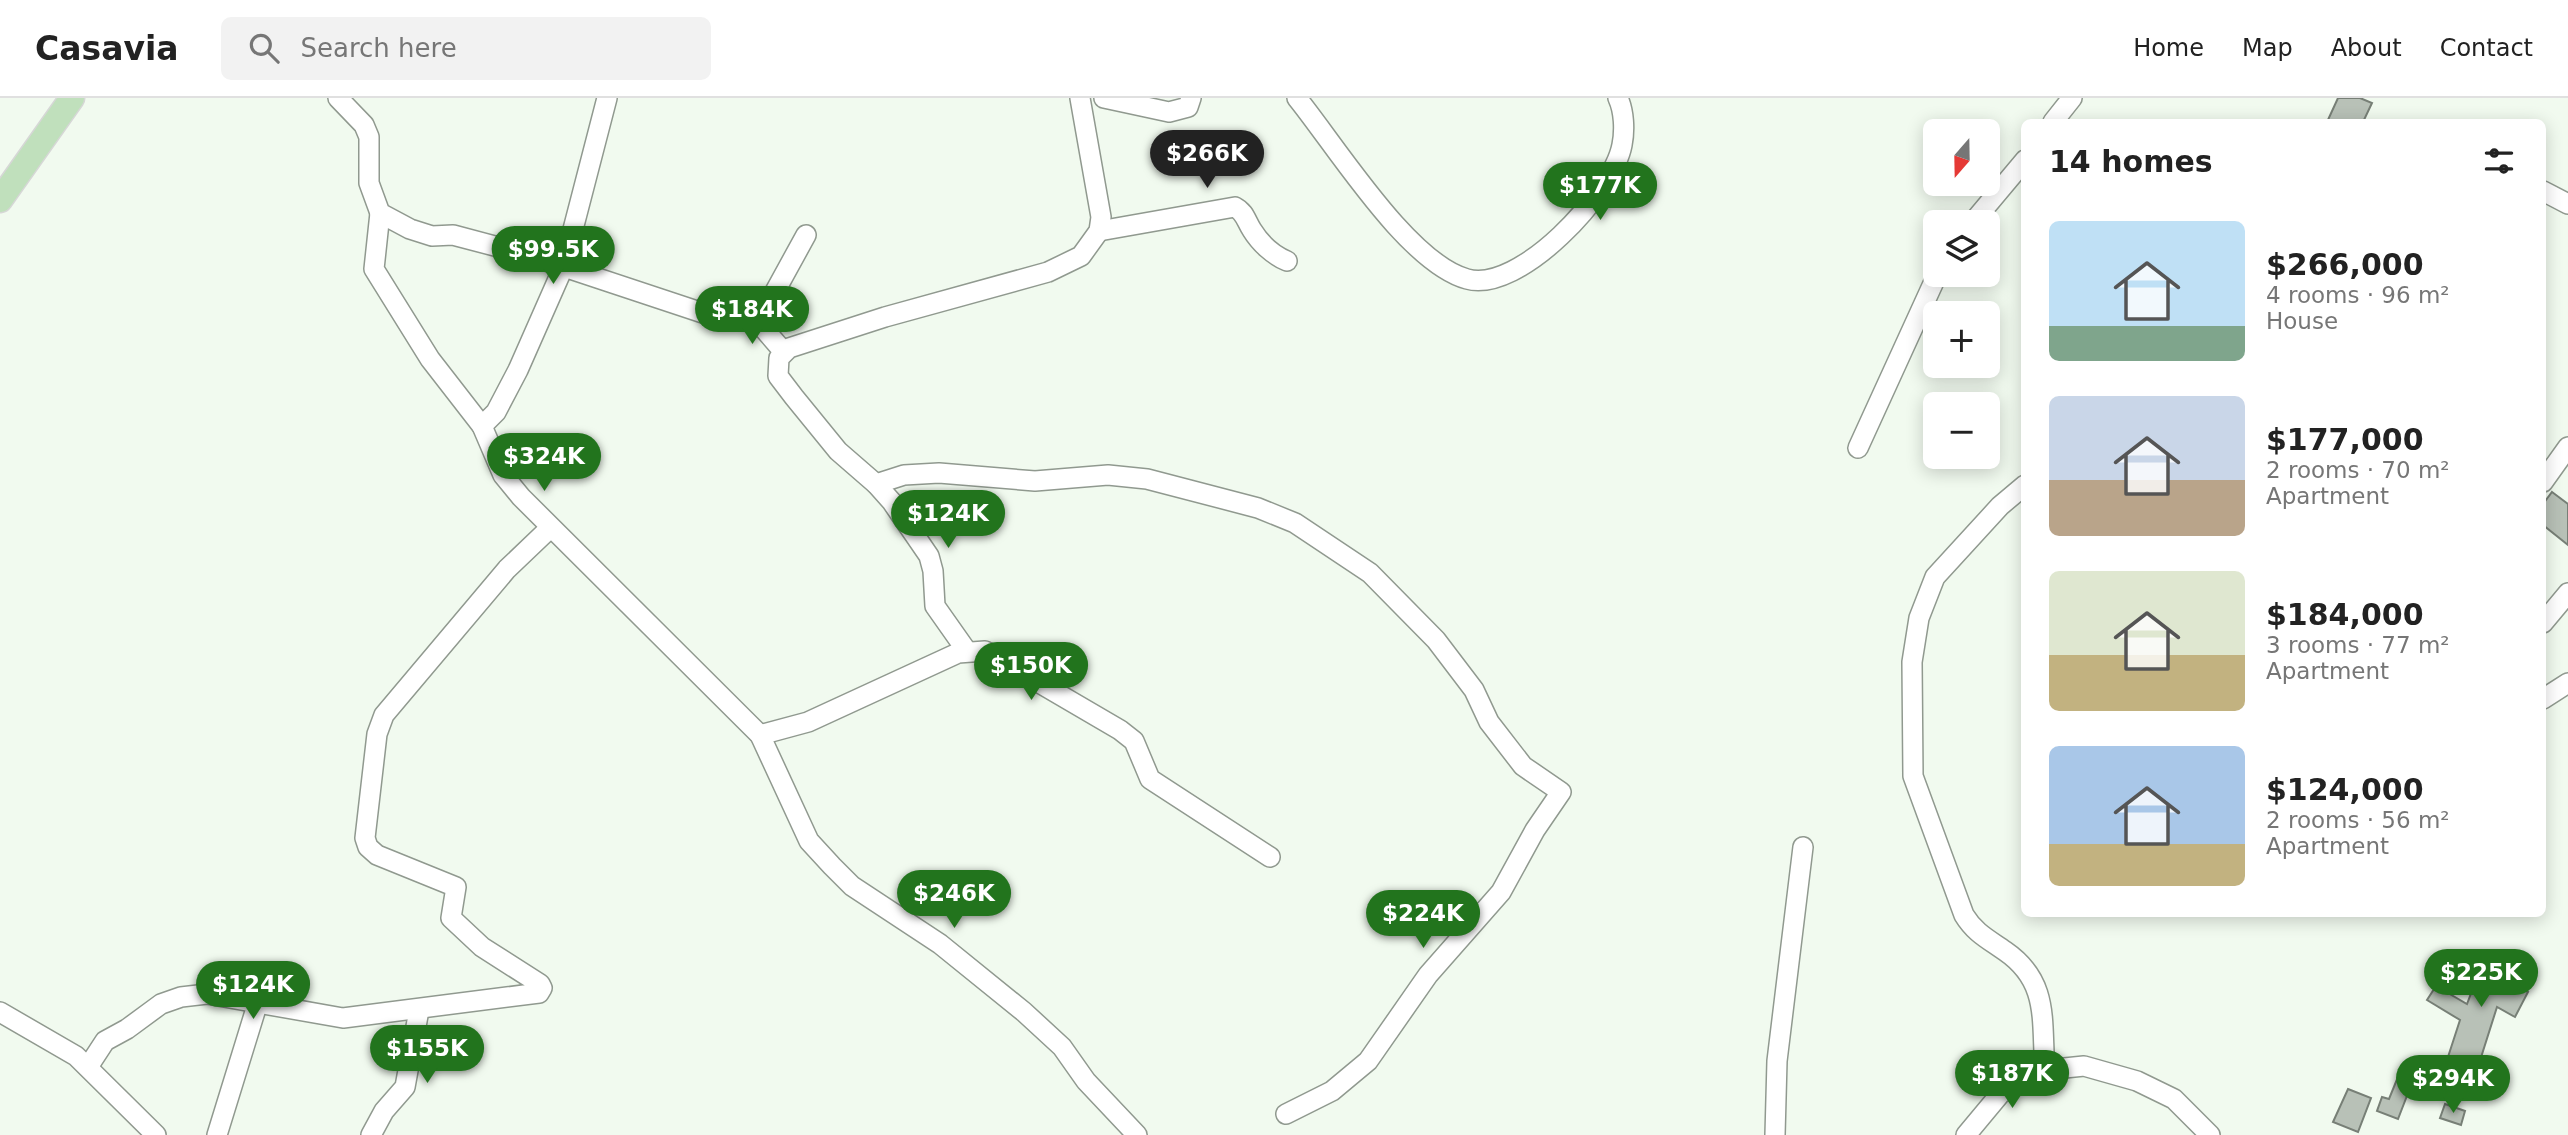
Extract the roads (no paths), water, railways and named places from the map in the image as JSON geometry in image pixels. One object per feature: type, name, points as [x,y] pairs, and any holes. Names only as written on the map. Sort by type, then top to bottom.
[{"type":"main road","points":[[0,200],[72,98]]},
{"type":"street","points":[[338,98],[364,125],[369,137],[369,183],[380,213],[374,269],[430,359],[482,426],[503,475],[550,528],[760,735],[809,841],[832,866],[852,886],[940,944],[1024,1012],[1062,1047],[1086,1081],[1137,1135]]},
{"type":"street","points":[[482,426],[496,412],[518,370],[563,268],[607,98]]},
{"type":"street","points":[[966,650],[935,606],[933,571],[929,556],[892,502],[876,484],[838,451],[778,376],[777,362],[783,351],[885,317],[1048,272],[1081,256],[1099,231],[1101,217],[1080,98]]},
{"type":"street","points":[[1104,98],[1169,112],[1188,107],[1191,98]]},
{"type":"street","points":[[1297,98],[1373,198],[1415,242],[1444,267],[1464,279],[1480,282],[1497,279],[1542,251],[1564,233],[1592,200],[1612,171],[1622,145],[1623,108],[1618,98]]},
{"type":"street","points":[[2055,119],[2072,98]]},
{"type":"street","points":[[1983,210],[2021,165]]},
{"type":"street","points":[[2546,193],[2568,204]]},
{"type":"street","points":[[1099,231],[1235,207],[1242,211],[1253,232],[1276,256],[1287,261]]},
{"type":"street","points":[[380,213],[421,233],[453,235],[712,316],[751,314],[772,297],[806,235]]},
{"type":"street","points":[[1858,448],[1932,287]]},
{"type":"street","points":[[751,314],[783,351]]},
{"type":"street","points":[[2546,478],[2568,447]]},
{"type":"street","points":[[876,484],[904,475],[939,473],[1035,481],[1108,475],[1147,479],[1258,508],[1295,523],[1380,582],[1436,639],[1474,690],[1489,722],[1523,766],[1561,792],[1535,830],[1501,892],[1428,975],[1368,1061],[1332,1091],[1286,1114]]},
{"type":"street","points":[[2021,488],[2000,506],[1935,577],[1919,618],[1912,662],[1913,776],[1939,853],[1968,922],[1986,940],[2024,967],[2039,990],[2045,1070]]},
{"type":"street","points":[[88,1067],[105,1041],[127,1029],[161,1004],[181,997],[207,994],[343,1018],[536,994],[542,988],[481,947],[451,918],[456,887],[377,855],[368,847],[365,838],[377,734],[391,706],[442,650],[507,569],[550,528]]},
{"type":"street","points":[[2546,619],[2568,593]]},
{"type":"street","points":[[760,735],[808,722],[966,650],[985,651],[1120,730],[1134,741],[1150,779],[1270,857]]},
{"type":"street","points":[[2546,697],[2568,682]]},
{"type":"street","points":[[1775,1135],[1777,1061],[1803,846]]},
{"type":"street","points":[[217,1135],[258,1002]]},
{"type":"street","points":[[371,1135],[384,1111],[405,1087],[419,1010]]},
{"type":"street","points":[[0,1012],[88,1067],[124,1107],[156,1135]]},
{"type":"street","points":[[1966,1135],[2001,1093],[2045,1070],[2084,1066],[2137,1081],[2174,1099],[2210,1135]]}]
